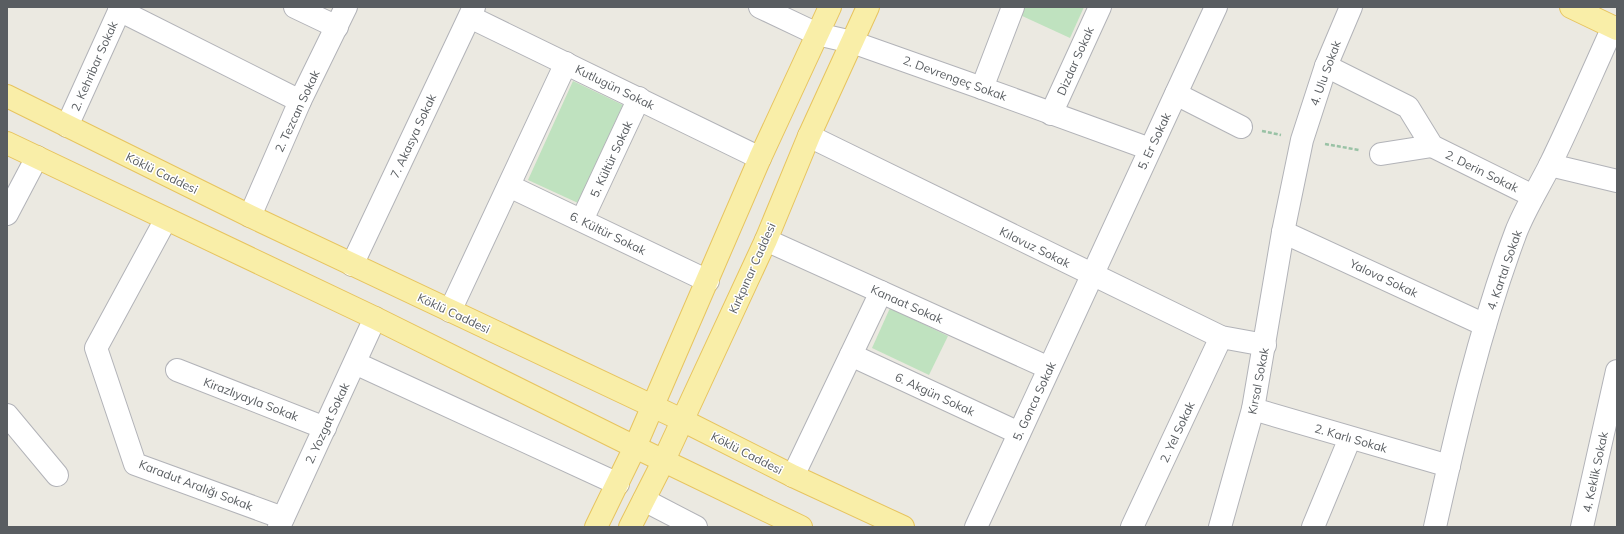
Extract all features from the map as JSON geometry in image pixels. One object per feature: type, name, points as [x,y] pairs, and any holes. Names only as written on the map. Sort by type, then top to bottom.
[{"type":"main road","points":[[596,527],[618,484],[653,407],[760,158],[830,7]]},
{"type":"main road","name":"Kırkpınar Caddesi","points":[[630,527],[664,460],[766,240],[809,136],[868,7]]},
{"type":"main road","points":[[1571,7],[1615,28]]},
{"type":"main road","name":"Köklü Caddesi","points":[[7,96],[250,216],[682,420],[792,476],[903,527]]},
{"type":"main road","points":[[7,143],[375,318],[635,447],[801,527]]},
{"type":"street","points":[[295,7],[337,27]]},
{"type":"street","name":"2. Tezcan Sokak","points":[[250,216],[300,101],[346,7]]},
{"type":"street","name":"2. Devrengeç Sokak","points":[[760,7],[817,34],[852,42],[1150,149]]},
{"type":"street","points":[[982,88],[1013,7]]},
{"type":"street","name":"Dizdar Sokak","points":[[1051,114],[1100,7]]},
{"type":"street","name":"5. Er Sokak","points":[[1093,275],[1216,7]]},
{"type":"street","name":"4. Ulu Sokak","points":[[1283,232],[1302,140],[1326,66],[1351,7]]},
{"type":"street","points":[[120,9],[300,101]]},
{"type":"street","name":"2. Kehribar Sokak","points":[[67,126],[120,9]]},
{"type":"street","name":"Kutlugün Sokak","points":[[472,12],[566,63],[760,158]]},
{"type":"street","name":"7. Akasya Sokak","points":[[352,265],[472,12]]},
{"type":"street","name":"4. Kartal Sokak","points":[[1435,527],[1485,325],[1517,232],[1615,28]]},
{"type":"street","points":[[450,311],[566,63]]},
{"type":"street","name":"2. Derin Sokak","points":[[1326,66],[1408,107],[1432,146],[1533,196]]},
{"type":"street","points":[[1176,94],[1241,127]]},
{"type":"street","name":"5. Kültür Sokak","points":[[582,220],[639,98]]},
{"type":"street","name":"Kılavuz Sokak","points":[[809,136],[1221,337],[1265,345]]},
{"type":"street","name":"2. Derin Sokak","points":[[1382,154],[1432,146]]},
{"type":"street","points":[[7,214],[37,157]]},
{"type":"street","points":[[1550,165],[1617,181]]},
{"type":"street","name":"6. Kültür Sokak","points":[[509,186],[708,282]]},
{"type":"street","name":"Karadut Aralığı Sokak","points":[[166,219],[96,348],[135,464],[281,522]]},
{"type":"street","name":"Yalova Sokak","points":[[1283,232],[1485,325]]},
{"type":"street","name":"Kırsal Sokak","points":[[1220,527],[1253,409],[1283,232]]},
{"type":"street","name":"Kanaat Sokak","points":[[766,240],[1048,368]]},
{"type":"street","name":"5. Gonca Sokak","points":[[976,527],[1048,368],[1093,275]]},
{"type":"street","points":[[792,476],[852,355],[881,292]]},
{"type":"street","name":"2. Yozgat Sokak","points":[[281,522],[375,318]]},
{"type":"street","name":"2. Yel Sokak","points":[[1132,527],[1221,337]]},
{"type":"street","name":"6. Akgün Sokak","points":[[852,355],[1019,433]]},
{"type":"street","points":[[355,363],[618,484]]},
{"type":"street","name":"Kirazlıyayla Sokak","points":[[177,370],[325,428]]},
{"type":"street","name":"4. Keklik Sokak","points":[[1582,527],[1617,371]]},
{"type":"street","name":"2. Karlı Sokak","points":[[1253,409],[1449,466]]},
{"type":"street","points":[[7,415],[57,475]]},
{"type":"street","points":[[1313,527],[1350,438]]},
{"type":"street","points":[[644,500],[696,527]]},
{"type":"green space","points":[[1023,7],[1084,7],[1070,38],[1020,15]]},
{"type":"green space","points":[[573,81],[623,105],[578,203],[528,180]]},
{"type":"green space","points":[[890,308],[948,336],[929,375],[872,348]]}]
